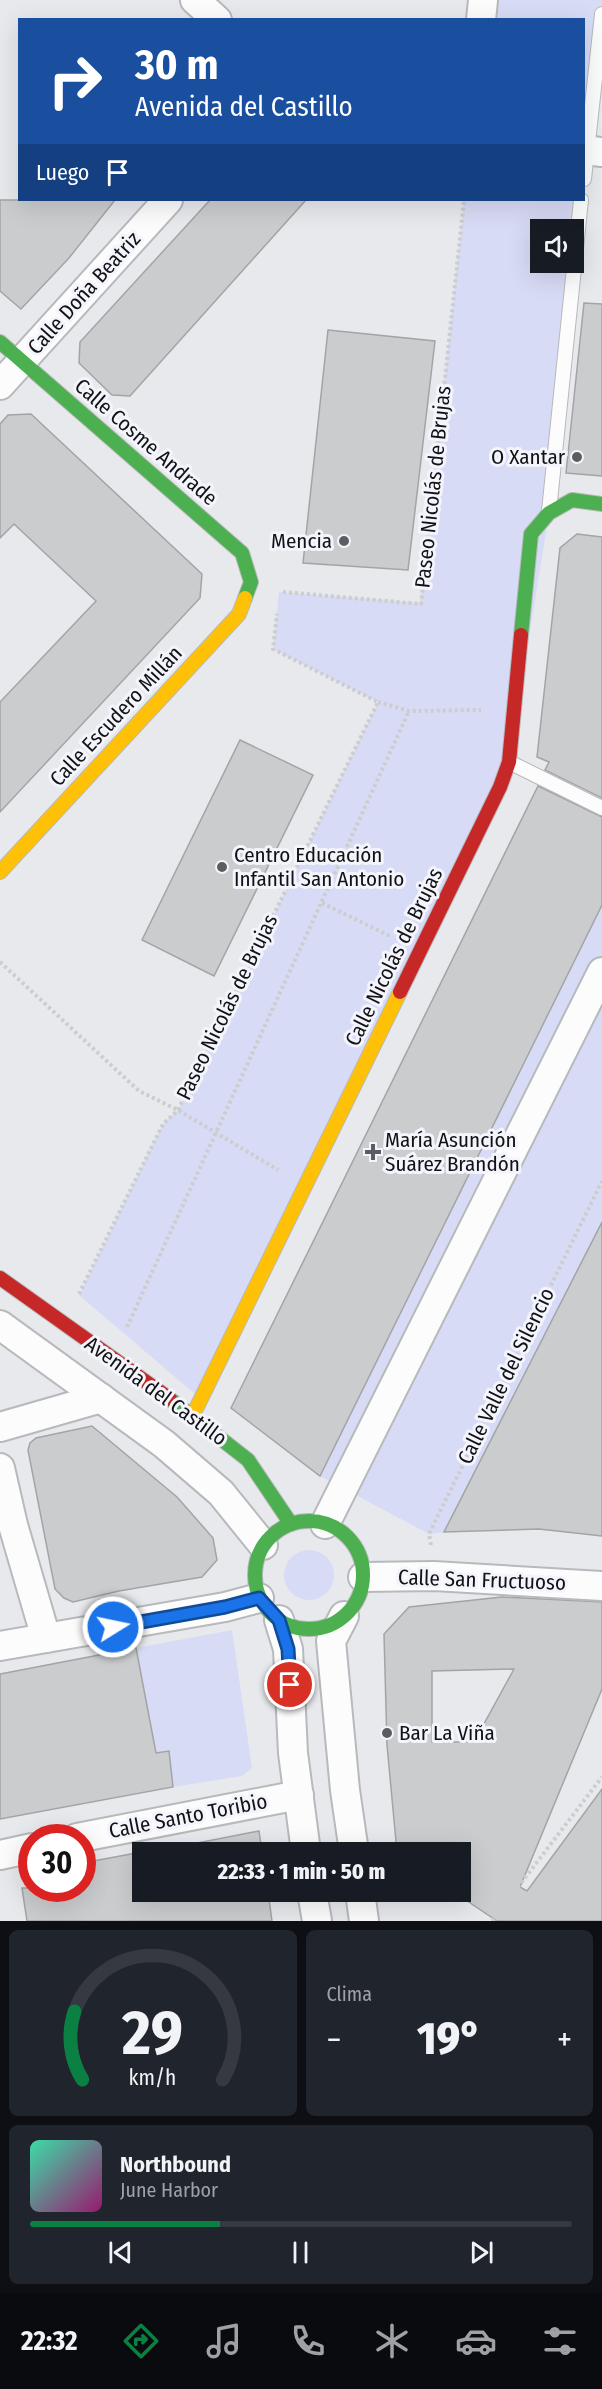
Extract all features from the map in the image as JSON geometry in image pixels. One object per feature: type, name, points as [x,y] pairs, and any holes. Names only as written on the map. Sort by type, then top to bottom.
[{"type":"street","points":[[195,0],[215,18]]},
{"type":"street","points":[[481,18],[483,0]]},
{"type":"street","name":"Calle Doña Beatriz","points":[[0,386],[167,201]]},
{"type":"street","name":"Calle Cosme Andrade","points":[[0,342],[242,553],[251,582]]},
{"type":"street","points":[[549,513],[572,500],[602,504]]},
{"type":"street","name":"Calle Nicolás de Brujas","points":[[193,1415],[500,787],[508,762],[531,534],[549,513]]},
{"type":"street","name":"Calle Escudero Millán","points":[[0,872],[239,615],[251,582]]},
{"type":"street","points":[[325,1524],[602,972]]},
{"type":"street","name":"Avenida del Castillo","points":[[0,1278],[193,1415],[248,1460],[291,1524]]},
{"type":"street","name":"Avenida del Castillo","points":[[0,1325],[164,1444],[222,1493],[263,1545]]},
{"type":"street","points":[[0,1428],[101,1398]]},
{"type":"street","points":[[0,1468],[13,1525],[46,1638]]},
{"type":"street","points":[[307,1521],[325,1524],[340,1531],[352,1544],[360,1559],[363,1577],[354,1605],[344,1616],[329,1626],[312,1629],[294,1628],[279,1620],[259,1598],[255,1581],[256,1562],[263,1545],[276,1533],[291,1524],[307,1521]]},
{"type":"street","name":"Calle San Fructuoso","points":[[363,1577],[434,1576],[602,1586]]},
{"type":"street","points":[[0,1646],[225,1607],[259,1598]]},
{"type":"street","points":[[344,1616],[331,1641],[345,1790],[353,1842]]},
{"type":"street","points":[[279,1620],[288,1649],[293,1753],[305,1842]]},
{"type":"street","name":"Calle Santo Toribio","points":[[96,1834],[299,1795]]},
{"type":"street","points":[[0,1855],[18,1851]]},
{"type":"street","points":[[314,1902],[317,1921]]},
{"type":"street","points":[[361,1902],[364,1921]]},
{"type":"lane","points":[[585,174],[591,151],[602,14]]},
{"type":"lane","points":[[549,513],[581,201]]},
{"type":"lane","points":[[508,762],[602,808]]},
{"type":"path","name":"Paseo Nicolás de Brujas","points":[[279,592],[421,604],[464,201]]},
{"type":"path","points":[[278,603],[273,649],[378,702],[409,711],[514,710]]},
{"type":"path","name":"Paseo Nicolás de Brujas","points":[[88,1302],[79,1295],[163,1124],[178,1110],[378,702]]},
{"type":"path","points":[[124,1333],[409,711]]},
{"type":"path","points":[[322,903],[421,950]]},
{"type":"path","points":[[0,962],[139,1091],[178,1110],[306,1187]]},
{"type":"path","name":"Calle Valle del Silencio","points":[[434,1576],[429,1534],[602,1181]]},
{"type":"path","points":[[492,1921],[602,1777]]},
{"type":"shaded area","points":[[483,0],[602,0],[585,169],[585,18],[481,18]]},
{"type":"shaded area","points":[[464,201],[581,201],[579,219],[530,219],[530,273],[574,273],[549,513],[509,762],[202,1400],[79,1295],[163,1124],[178,1110],[378,702],[273,649],[279,592],[420,603]]},
{"type":"shaded area","points":[[602,906],[602,1222],[444,1532],[429,1534],[320,1476]]},
{"type":"shaded area","points":[[309,1550],[318,1552],[329,1561],[334,1575],[332,1584],[323,1595],[309,1600],[300,1598],[289,1589],[284,1575],[286,1566],[295,1555]]},
{"type":"shaded area","points":[[232,1630],[252,1768],[242,1776],[173,1787],[169,1751],[148,1755],[149,1718],[136,1648]]},
{"type":"building","points":[[0,200],[114,201],[69,258],[21,309],[0,291]]},
{"type":"building","points":[[209,201],[305,201],[130,396],[112,395],[79,363],[80,342]]},
{"type":"building","points":[[584,303],[602,304],[602,476],[566,473]]},
{"type":"building","points":[[328,330],[435,341],[408,570],[303,563]]},
{"type":"building","points":[[31,414],[202,574],[200,598],[0,812],[0,702],[96,601],[14,524],[0,538],[0,424],[8,415]]},
{"type":"building","points":[[577,534],[602,537],[602,798],[545,770],[549,762],[537,757],[560,548]]},
{"type":"building","name":"Centro Educación Infantil San Antonio","points":[[240,740],[313,775],[214,976],[142,940]]},
{"type":"building","points":[[538,786],[602,817],[602,905],[320,1476],[231,1408]]},
{"type":"building","points":[[602,1222],[602,1536],[539,1529],[444,1532]]},
{"type":"building","points":[[92,1426],[177,1497],[213,1538],[217,1560],[202,1577],[119,1591],[73,1602],[64,1598],[55,1589],[28,1450],[30,1443],[36,1438]]},
{"type":"building","points":[[502,1597],[602,1602],[602,1689],[520,1887],[527,1891],[602,1789],[602,1921],[497,1921],[469,1902],[471,1902],[471,1842],[396,1842],[387,1745],[384,1634],[409,1607]],"holes":[[[514,1669],[474,1742],[432,1742],[432,1671]]]},
{"type":"building","points":[[136,1648],[156,1753],[169,1751],[173,1787],[0,1819],[0,1674]]},
{"type":"building","points":[[259,1831],[261,1842],[202,1842]]},
{"type":"building","points":[[132,1854],[132,1902],[269,1902],[272,1921],[27,1921],[24,1902],[96,1902],[96,1860]]},
{"type":"traffic: fast","points":[[0,342],[242,553],[251,582],[245,598]]},
{"type":"traffic: fast","points":[[521,635],[531,534],[549,513],[572,500],[602,504]]},
{"type":"traffic: fast","points":[[170,1399],[248,1460],[291,1524]]},
{"type":"traffic: fast","points":[[309,1521],[330,1525],[347,1537],[359,1554],[363,1575],[359,1596],[347,1613],[330,1625],[309,1629],[288,1625],[271,1613],[259,1596],[255,1575],[259,1554],[271,1537],[288,1525],[309,1521]]},
{"type":"traffic: slow","points":[[0,872],[239,614],[245,598]]},
{"type":"traffic: slow","points":[[193,1415],[400,992]]},
{"type":"traffic: jam","points":[[400,992],[500,787],[509,762],[521,635]]},
{"type":"traffic: jam","points":[[0,1278],[170,1399]]},
{"type":"place","name":"O Xantar","points":[[577,457]]},
{"type":"place","name":"Mencia","points":[[344,541]]},
{"type":"place","name":"Centro Educación Infantil San Antonio","points":[[222,867]]},
{"type":"place","name":"María Asunción Suárez Brandón","points":[[373,1152]]},
{"type":"place","name":"Bar La Viña","points":[[387,1733]]},
{"type":"route","points":[[113,1627],[225,1607],[259,1598],[267,1610],[279,1620],[288,1649],[290,1685]]}]
